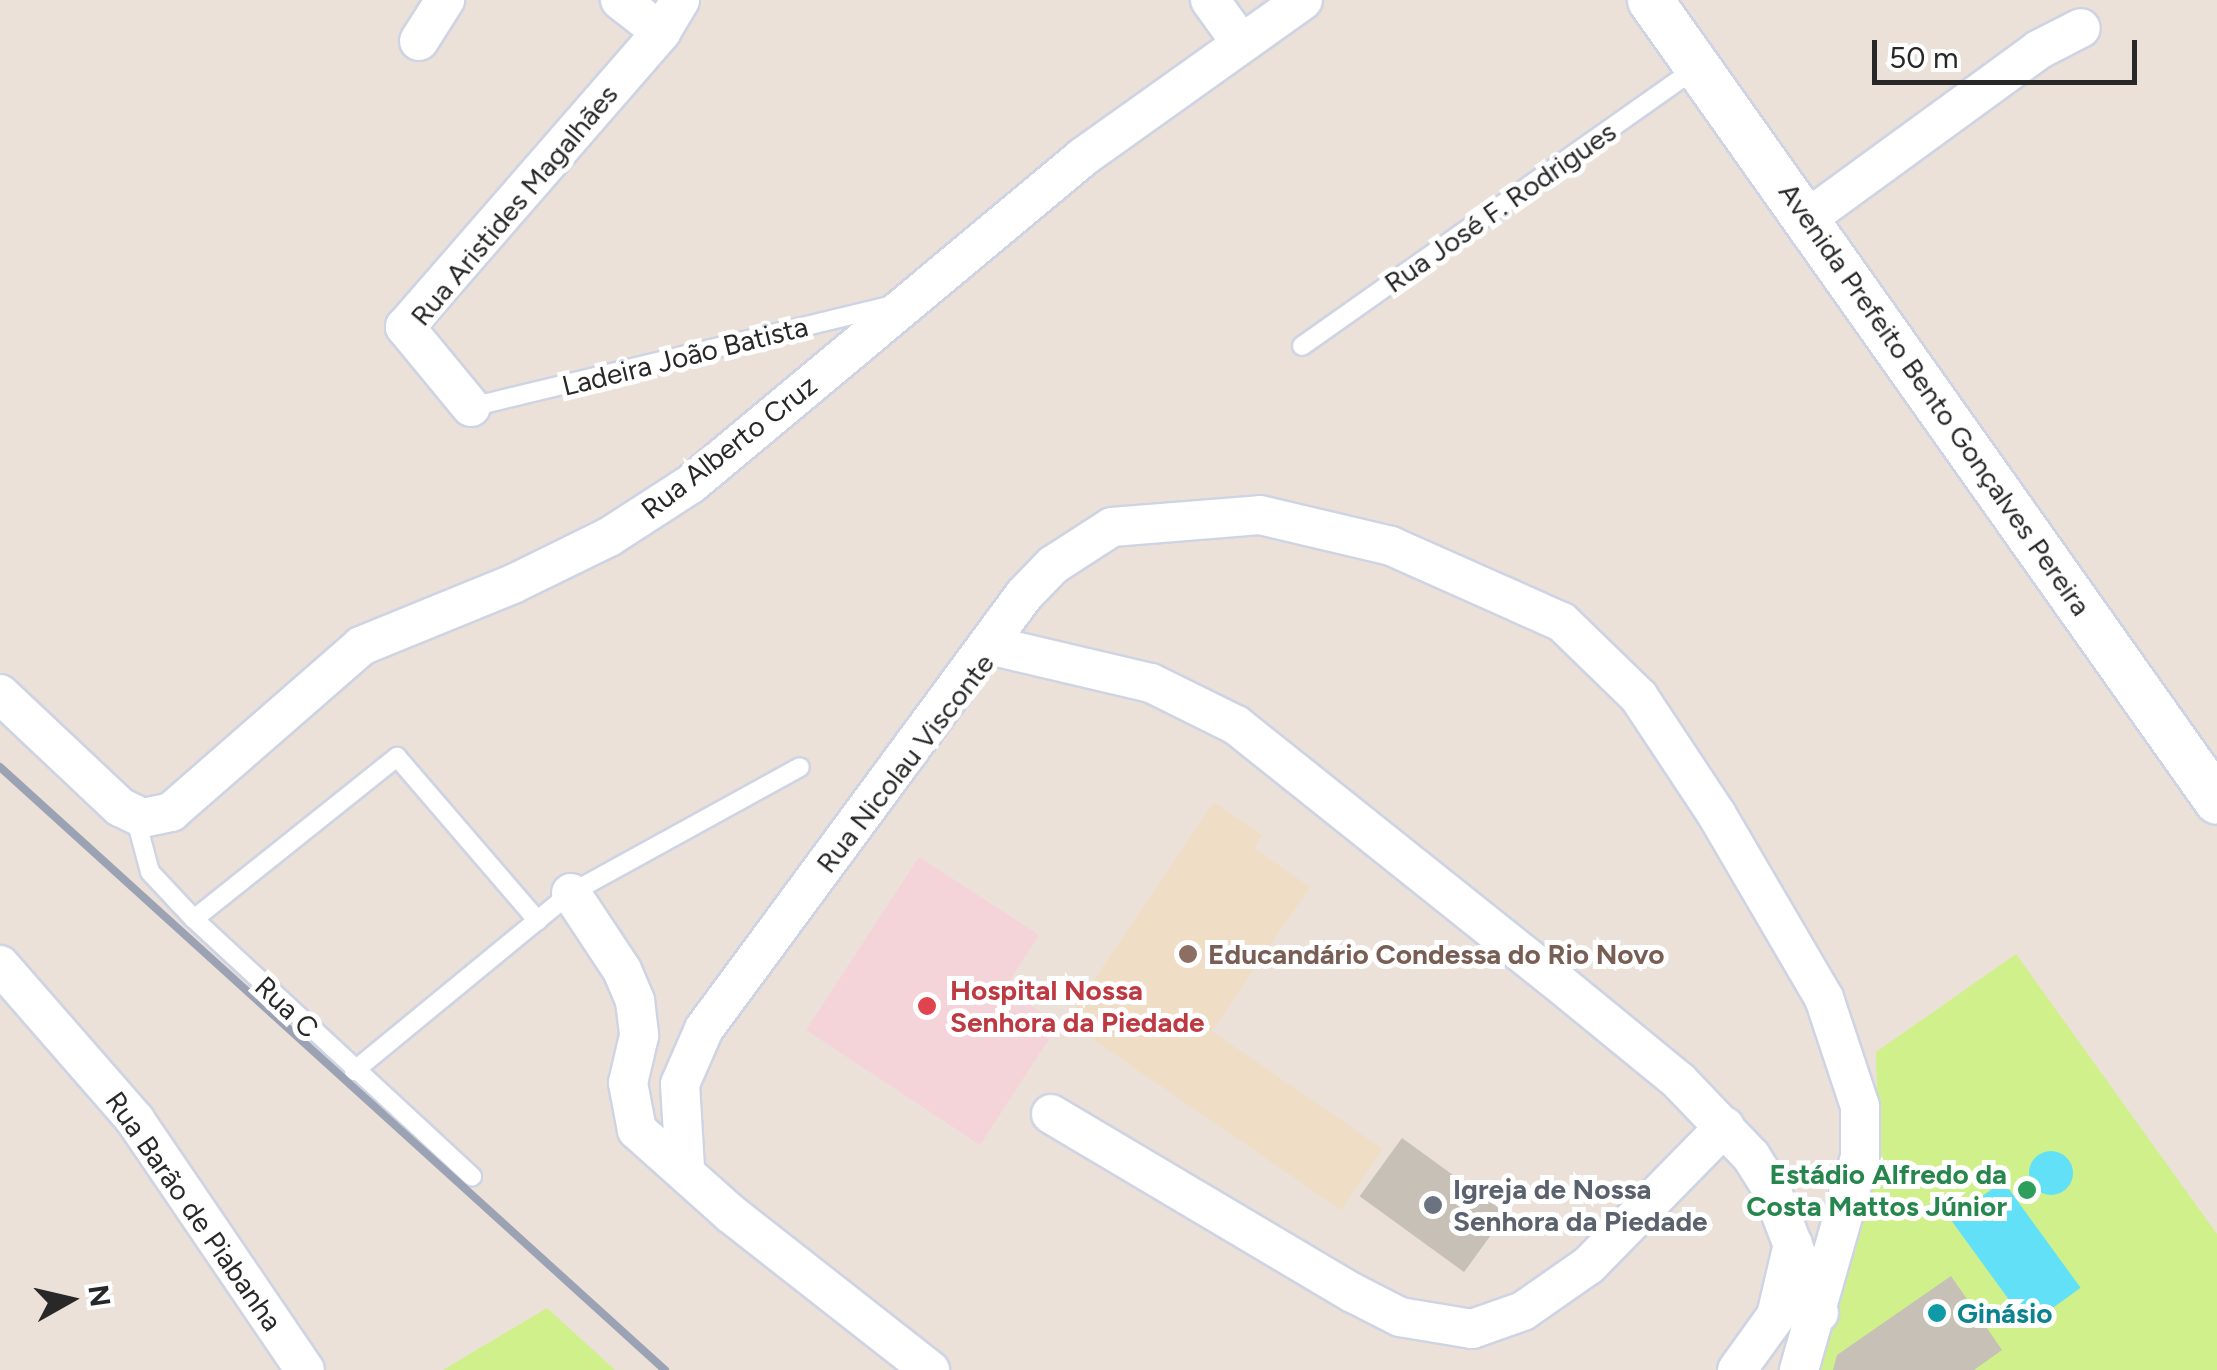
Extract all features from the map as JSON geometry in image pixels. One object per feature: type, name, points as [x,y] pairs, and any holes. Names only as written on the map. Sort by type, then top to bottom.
[{"type":"street","points":[[419,41],[445,0]]},
{"type":"street","points":[[620,0],[661,32]]},
{"type":"street","name":"Rua Aristides Magalhães","points":[[472,407],[405,327],[661,32],[680,0]]},
{"type":"street","points":[[1210,0],[1241,42]]},
{"type":"street","name":"Rua Alberto Cruz","points":[[127,812],[158,818],[184,804],[361,646],[513,584],[608,537],[691,484],[900,304],[1083,157],[1303,0]]},
{"type":"street","name":"Avenida Prefeito Bento Gonçalves Pereira","points":[[1650,0],[2209,775]]},
{"type":"street","points":[[1808,218],[2038,50],[2081,28]]},
{"type":"street","points":[[989,645],[1024,596],[1090,537],[1112,527],[1193,516],[1260,515],[1391,546],[1562,622],[1639,698],[1717,815],[1824,998],[1847,1058],[1860,1106],[1860,1157],[1799,1370]]},
{"type":"street","name":"Rua Nicolau Visconte","points":[[685,1168],[680,1084],[704,1029],[989,645],[1151,683],[1236,724],[1552,976],[1725,1126],[1770,1186],[1818,1313]]},
{"type":"street","points":[[0,694],[127,812]]},
{"type":"street","points":[[570,893],[622,970],[635,1001],[632,1118],[648,1142],[685,1168],[730,1214],[930,1370]]},
{"type":"street","name":"Rua Barão de Piabanha","points":[[0,965],[135,1120],[305,1370]]},
{"type":"street","points":[[1051,1114],[1400,1317],[1472,1328],[1523,1312],[1589,1265],[1725,1126]]},
{"type":"street","points":[[1737,1370],[1776,1316],[1793,1244]]},
{"type":"lane","name":"Rua José F. Rodrigues","points":[[1302,346],[1698,67]]},
{"type":"lane","name":"Ladeira João Batista","points":[[472,407],[900,304]]},
{"type":"lane","points":[[194,919],[398,757],[538,921]]},
{"type":"lane","points":[[354,1071],[570,893],[800,766]]},
{"type":"lane","name":"Rua C","points":[[127,812],[150,872],[194,919],[354,1071],[472,1176]]},
{"type":"shaded area","name":"Educandário Condessa do Rio Novo","points":[[1214,802],[1262,835],[1254,848],[1310,887],[1212,1031],[1383,1149],[1341,1210],[1066,1021]]},
{"type":"shaded area","name":"Hospital Nossa Senhora da Piedade","points":[[919,857],[1039,935],[1005,988],[1059,1024],[980,1145],[806,1030]]},
{"type":"green space","name":"Estádio Alfredo da Costa Mattos Júnior","points":[[2016,954],[2217,1234],[2217,1370],[1814,1370],[1879,1158],[1876,1052]]},
{"type":"green space","points":[[547,1308],[615,1370],[443,1370]]},
{"type":"water","points":[[2051,1151],[2066,1158],[2073,1173],[2066,1188],[2051,1195],[2036,1188],[2029,1173],[2036,1158]]},
{"type":"water","points":[[2003,1181],[2081,1288],[2028,1326],[1950,1219]]},
{"type":"building","name":"Igreja de Nossa Senhora da Piedade","points":[[1402,1138],[1506,1214],[1464,1272],[1360,1196]]},
{"type":"building","name":"Ginásio","points":[[1951,1276],[2002,1350],[1974,1370],[1833,1370],[1837,1355]]},
{"type":"railway","points":[[0,767],[665,1370]]},
{"type":"place","name":"Educandário Condessa do Rio Novo","points":[[1188,954]]},
{"type":"place","name":"Hospital Nossa Senhora da Piedade","points":[[927,1006]]},
{"type":"place","name":"Estádio Alfredo da Costa Mattos Júnior","points":[[2027,1190]]},
{"type":"place","name":"Igreja de Nossa Senhora da Piedade","points":[[1433,1205]]},
{"type":"place","name":"Ginásio","points":[[1937,1313]]}]
